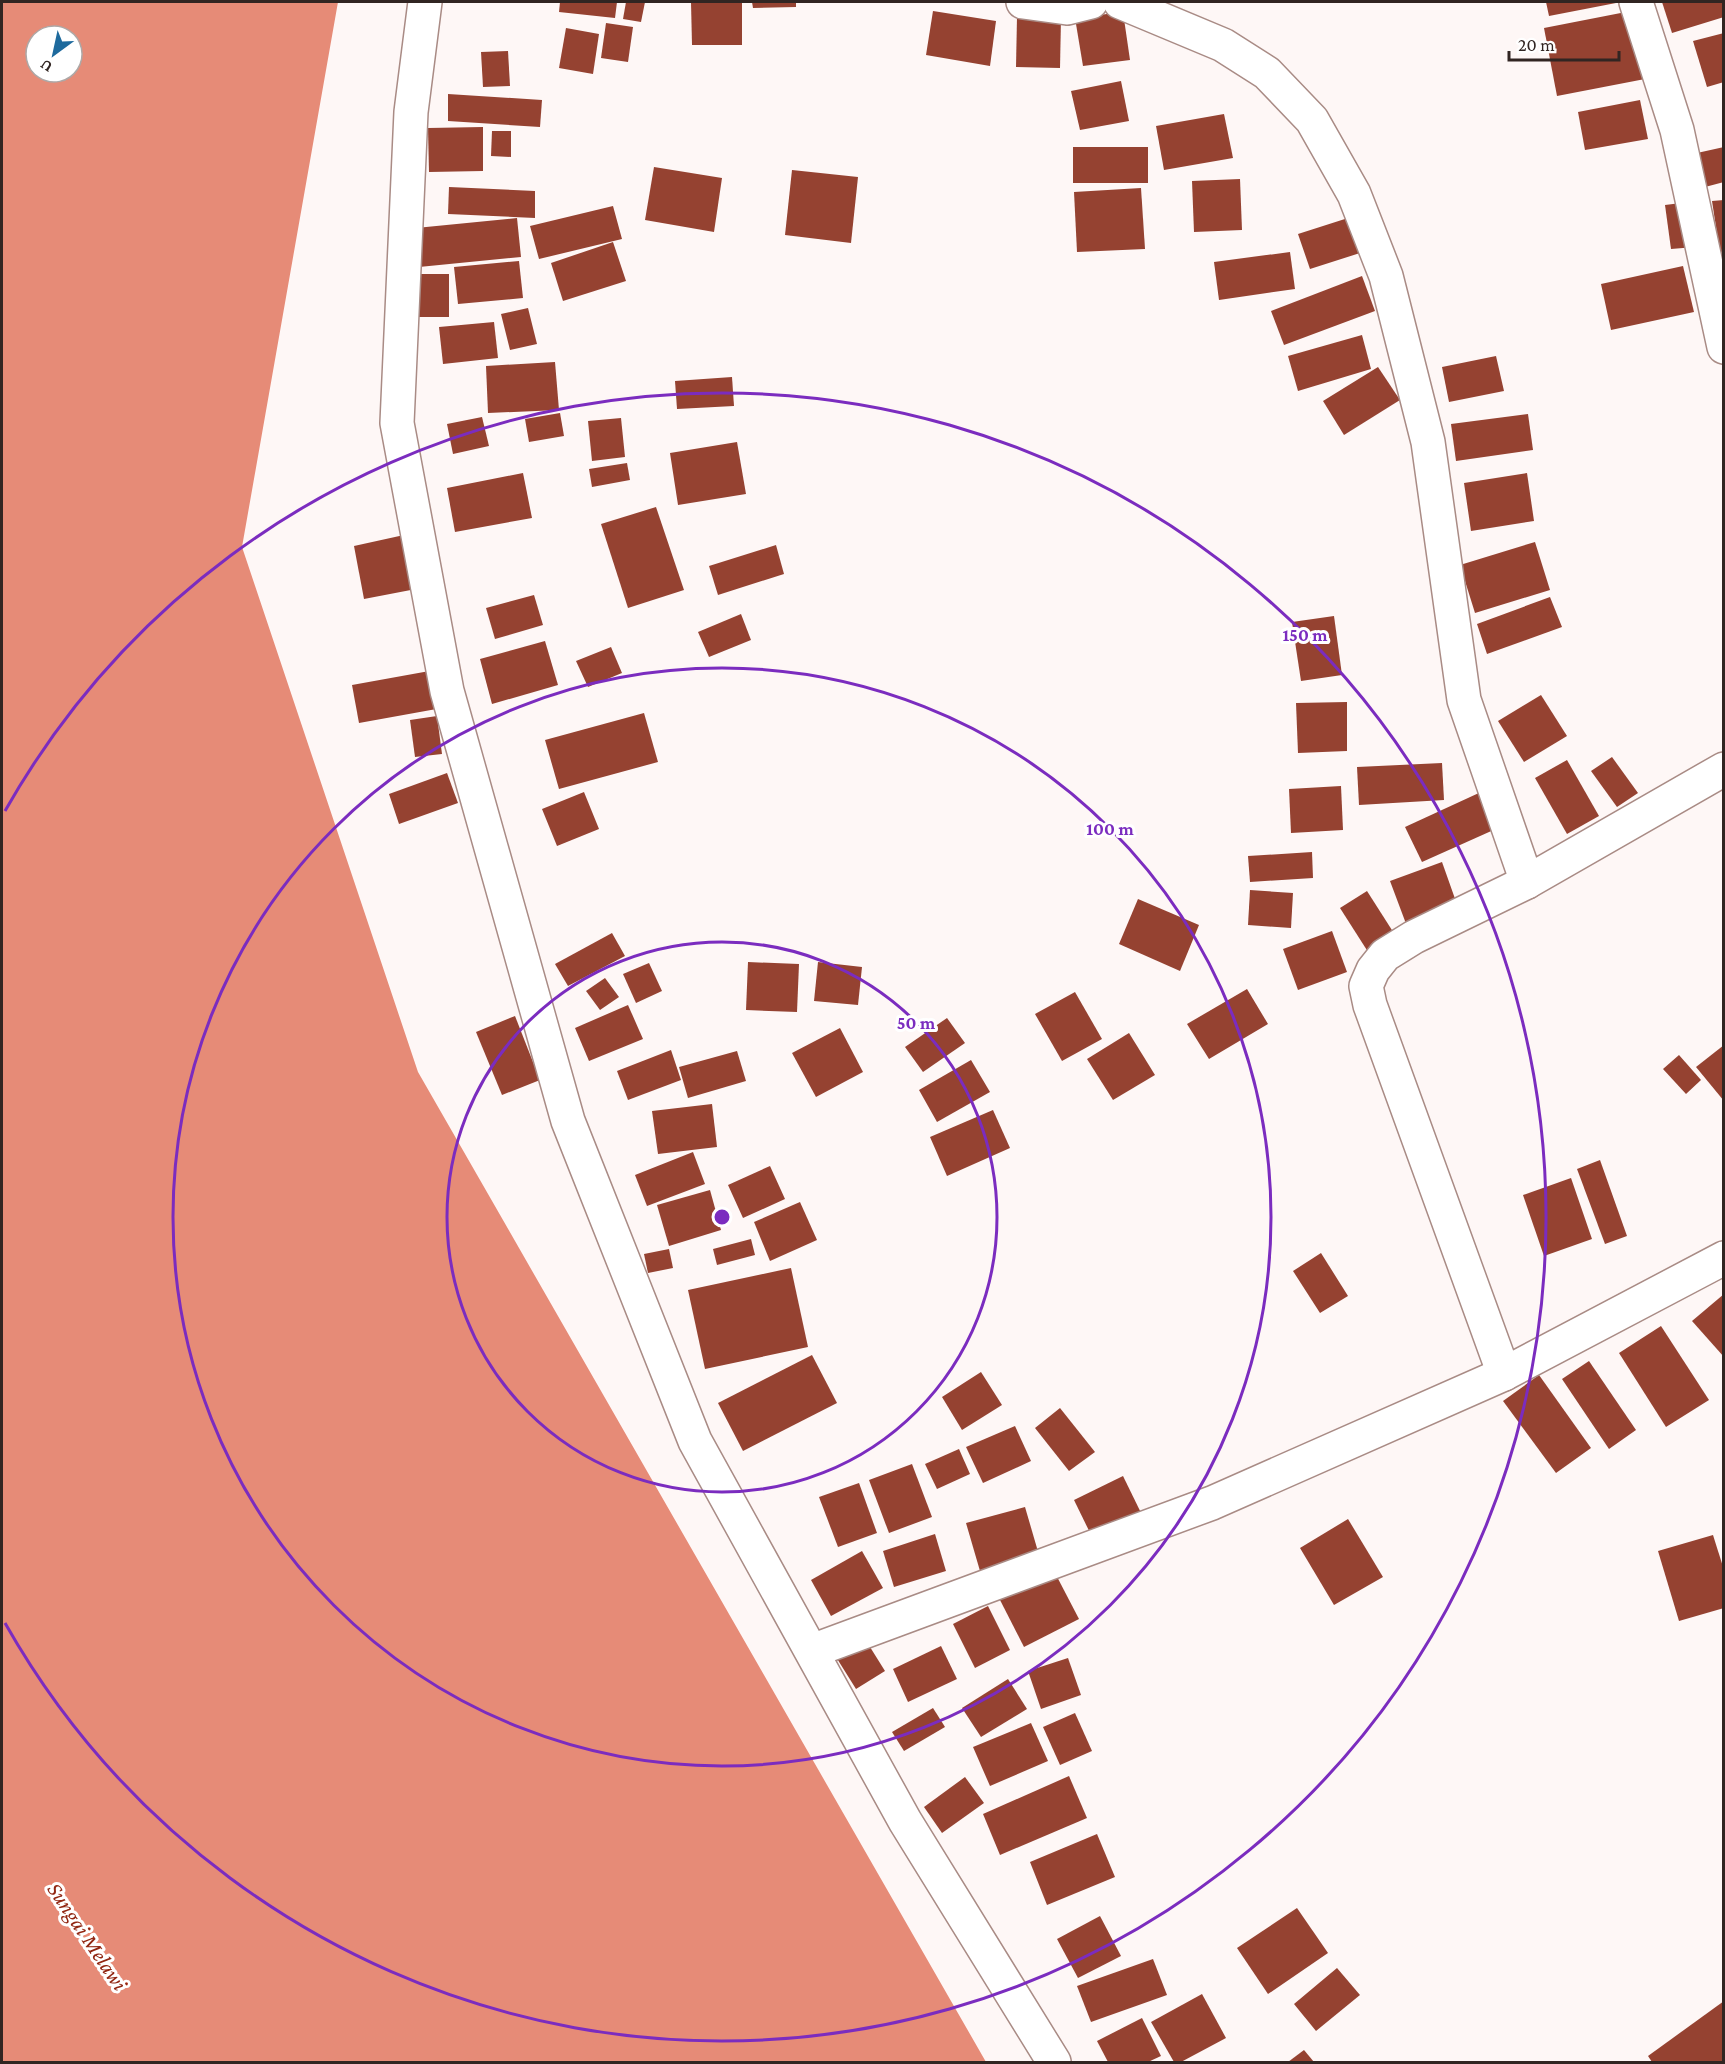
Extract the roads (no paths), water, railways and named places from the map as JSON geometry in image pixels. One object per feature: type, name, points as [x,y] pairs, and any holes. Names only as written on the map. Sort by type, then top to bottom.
[{"type":"street","points":[[425,2],[411,112],[397,423],[447,691],[568,1121],[695,1441],[905,1821],[1054,2062]]},
{"type":"street","points":[[1023,2],[1067,8],[1091,2]]},
{"type":"street","points":[[1120,2],[1223,45],[1268,73],[1312,120],[1354,194],[1386,276],[1428,442],[1464,700],[1527,882]]},
{"type":"street","points":[[1636,2],[1677,130],[1724,347]]},
{"type":"street","points":[[1504,1374],[1370,1005],[1366,986],[1373,970],[1385,955],[1414,937],[1527,882],[1724,769]]},
{"type":"street","points":[[812,1651],[1212,1503],[1504,1374],[1724,1258]]},
{"type":"water","name":"Sungai Melawi","points":[[2,2],[338,2],[242,547],[418,1072],[986,2062],[2,2062]]}]
